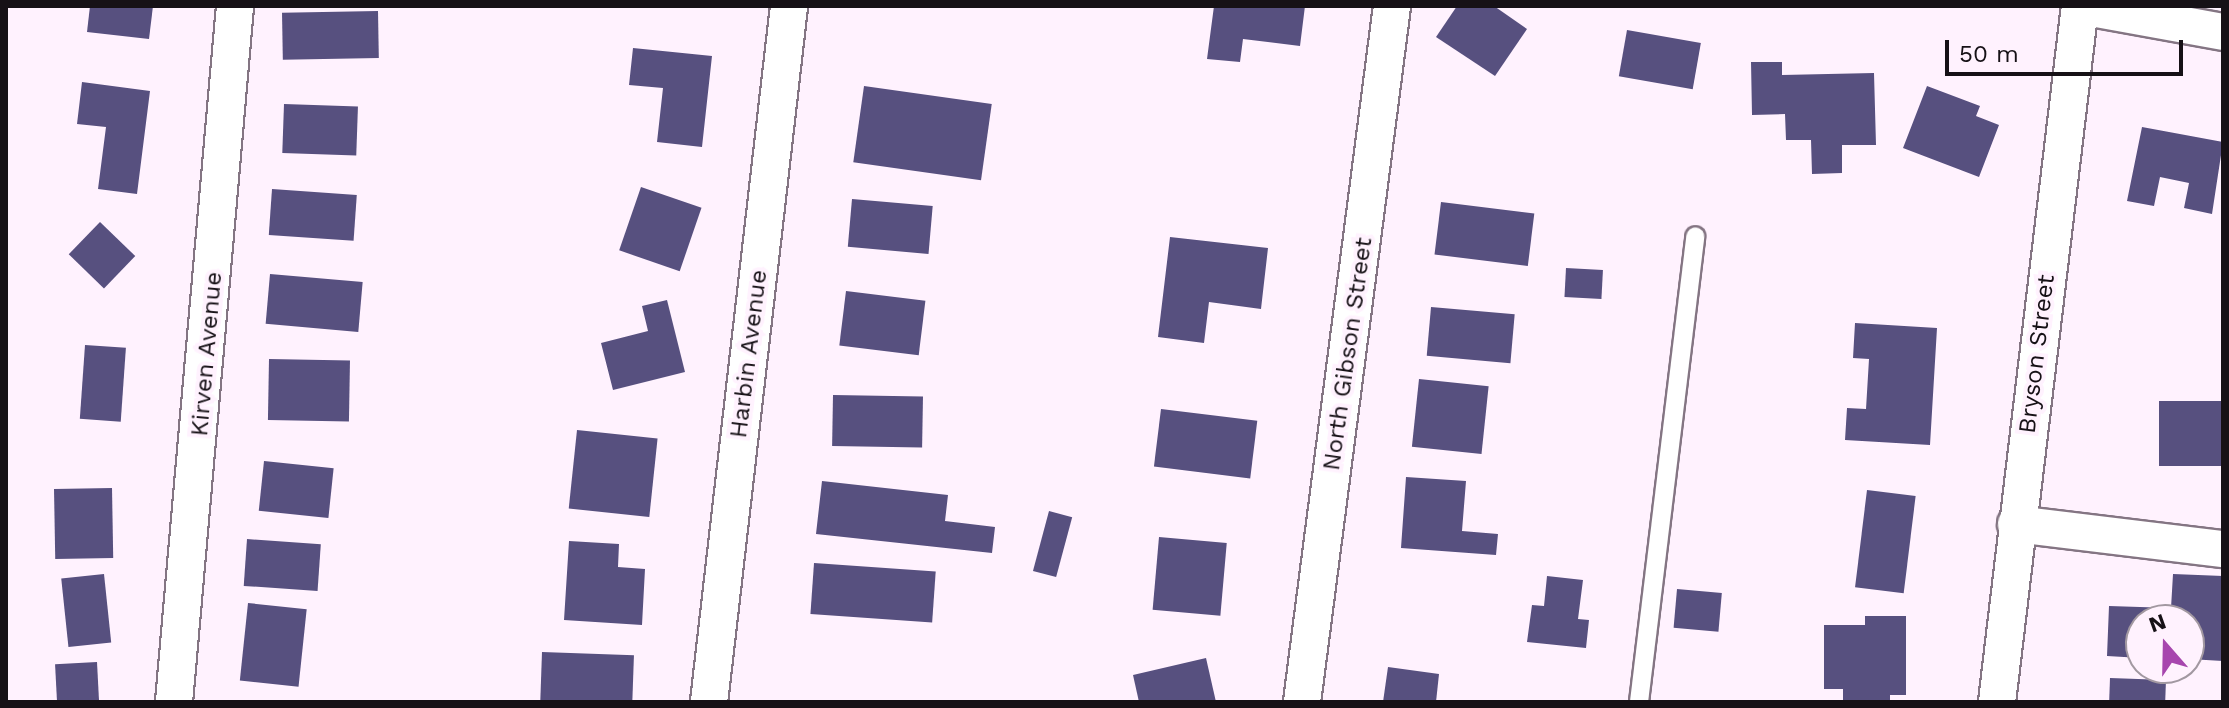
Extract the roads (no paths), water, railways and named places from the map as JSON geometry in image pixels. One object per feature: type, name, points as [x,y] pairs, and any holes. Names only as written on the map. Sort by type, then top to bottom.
[{"type":"street","name":"Kirven Avenue","points":[[174,702],[235,6]]},
{"type":"street","name":"Harbin Avenue","points":[[709,702],[789,6]]},
{"type":"street","name":"North Gibson Street","points":[[1302,702],[1392,6]]},
{"type":"street","points":[[2080,6],[2223,32]]},
{"type":"street","name":"Bryson Street","points":[[1997,702],[2080,6]]},
{"type":"street","points":[[2016,524],[2223,549]]},
{"type":"lane","points":[[1639,702],[1695,236]]}]
